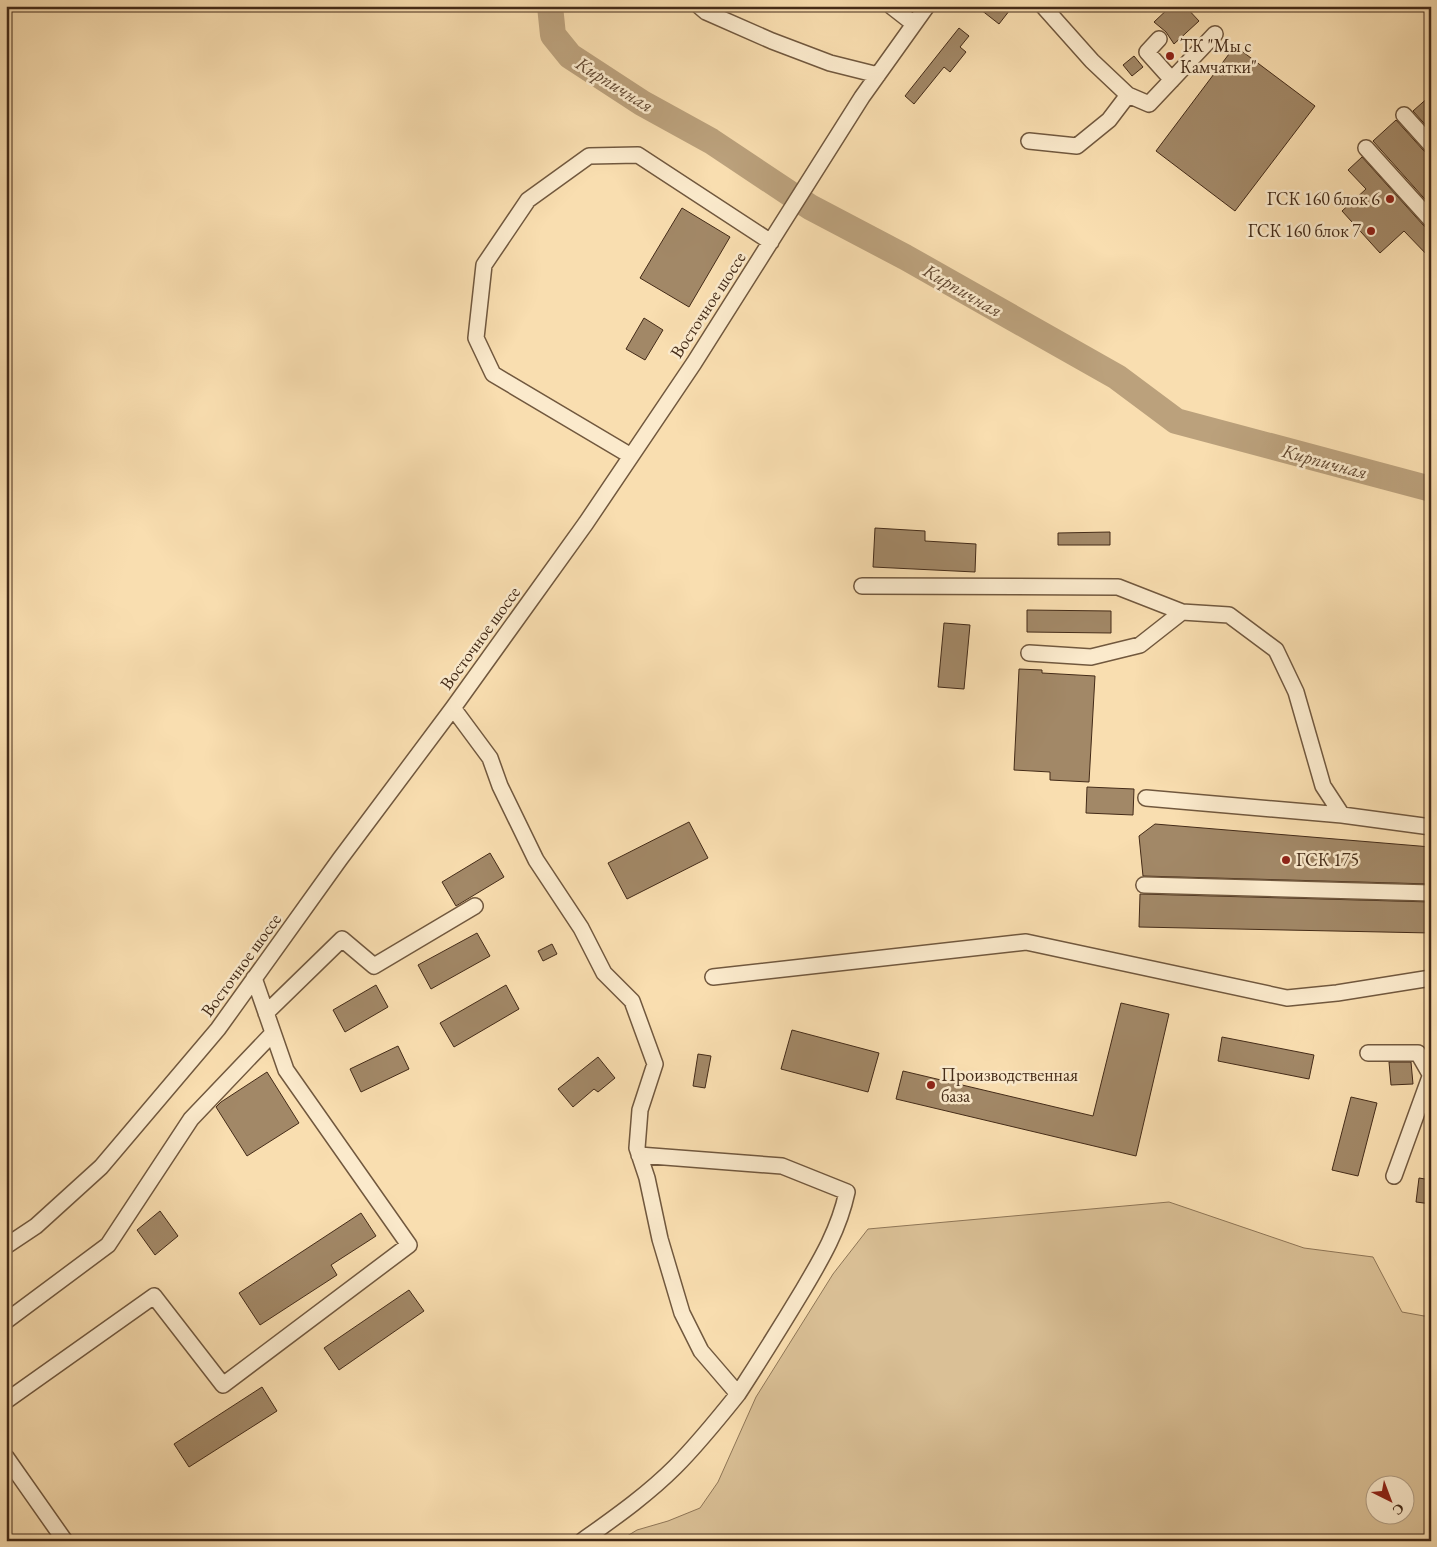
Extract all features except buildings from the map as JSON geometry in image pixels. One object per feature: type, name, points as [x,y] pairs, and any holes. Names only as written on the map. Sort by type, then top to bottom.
[{"type":"street","points":[[699,6],[706,12],[772,42],[830,63],[878,75]]},
{"type":"street","points":[[891,6],[914,24]]},
{"type":"street","name":"Восточное шоссе","points":[[6,1246],[36,1226],[101,1167],[218,1029],[586,523],[694,363],[811,177],[878,75],[927,6]]},
{"type":"street","points":[[1043,6],[1092,61],[1128,95],[1149,104],[1215,34]]},
{"type":"street","points":[[1159,39],[1148,52],[1172,80]]},
{"type":"street","points":[[1029,141],[1077,146],[1109,120],[1128,95]]},
{"type":"street","points":[[1404,115],[1431,145]]},
{"type":"street","points":[[1366,148],[1431,220]]},
{"type":"street","points":[[631,456],[493,374],[476,338],[484,266],[528,200],[589,156],[638,155],[771,242]]},
{"type":"street","points":[[862,586],[1118,588],[1182,612],[1229,615],[1276,650],[1296,692],[1323,786],[1342,815]]},
{"type":"street","points":[[1029,653],[1091,657],[1140,645],[1182,612]]},
{"type":"street","points":[[453,708],[490,758],[500,786],[536,860],[581,928],[604,973],[632,1001],[656,1064],[640,1110],[637,1148],[647,1178],[660,1239],[682,1314],[700,1351],[738,1394]]},
{"type":"street","points":[[1146,798],[1342,815],[1431,827]]},
{"type":"street","points":[[1144,885],[1431,893]]},
{"type":"street","points":[[266,1012],[342,939],[374,966],[475,906]]},
{"type":"street","points":[[713,978],[1026,942],[1287,998],[1338,993],[1431,978]]},
{"type":"street","points":[[6,1401],[154,1296],[223,1385],[409,1245],[286,1070],[254,978]]},
{"type":"street","points":[[6,1321],[108,1245],[191,1120],[273,1033]]},
{"type":"street","points":[[1368,1053],[1418,1053],[1430,1074],[1394,1176]]},
{"type":"street","points":[[582,1541],[630,1506],[674,1468],[716,1422],[738,1394],[830,1244],[847,1192],[782,1166],[639,1155]]},
{"type":"street","points":[[6,1457],[65,1541]]},
{"type":"shaded area","points":[[1169,1202],[1304,1248],[1373,1257],[1402,1312],[1424,1316],[1431,1315],[1431,1541],[619,1541],[637,1530],[668,1521],[700,1508],[718,1482],[756,1397],[833,1274],[868,1229]]},
{"type":"waterway","name":"Кирпичная","points":[[550,6],[553,35],[570,56],[642,103],[711,141],[810,207],[905,257],[1117,377],[1176,421],[1431,489]]},
{"type":"place","name":"ТК \"Мы с Камчатки\"","points":[[1170,56]]},
{"type":"place","name":"ГСК 160 блок 6","points":[[1390,199]]},
{"type":"place","name":"ГСК 160 блок 7","points":[[1371,231]]},
{"type":"place","name":"ГСК 175","points":[[1286,860]]},
{"type":"place","name":"Производственная база","points":[[931,1085]]}]
